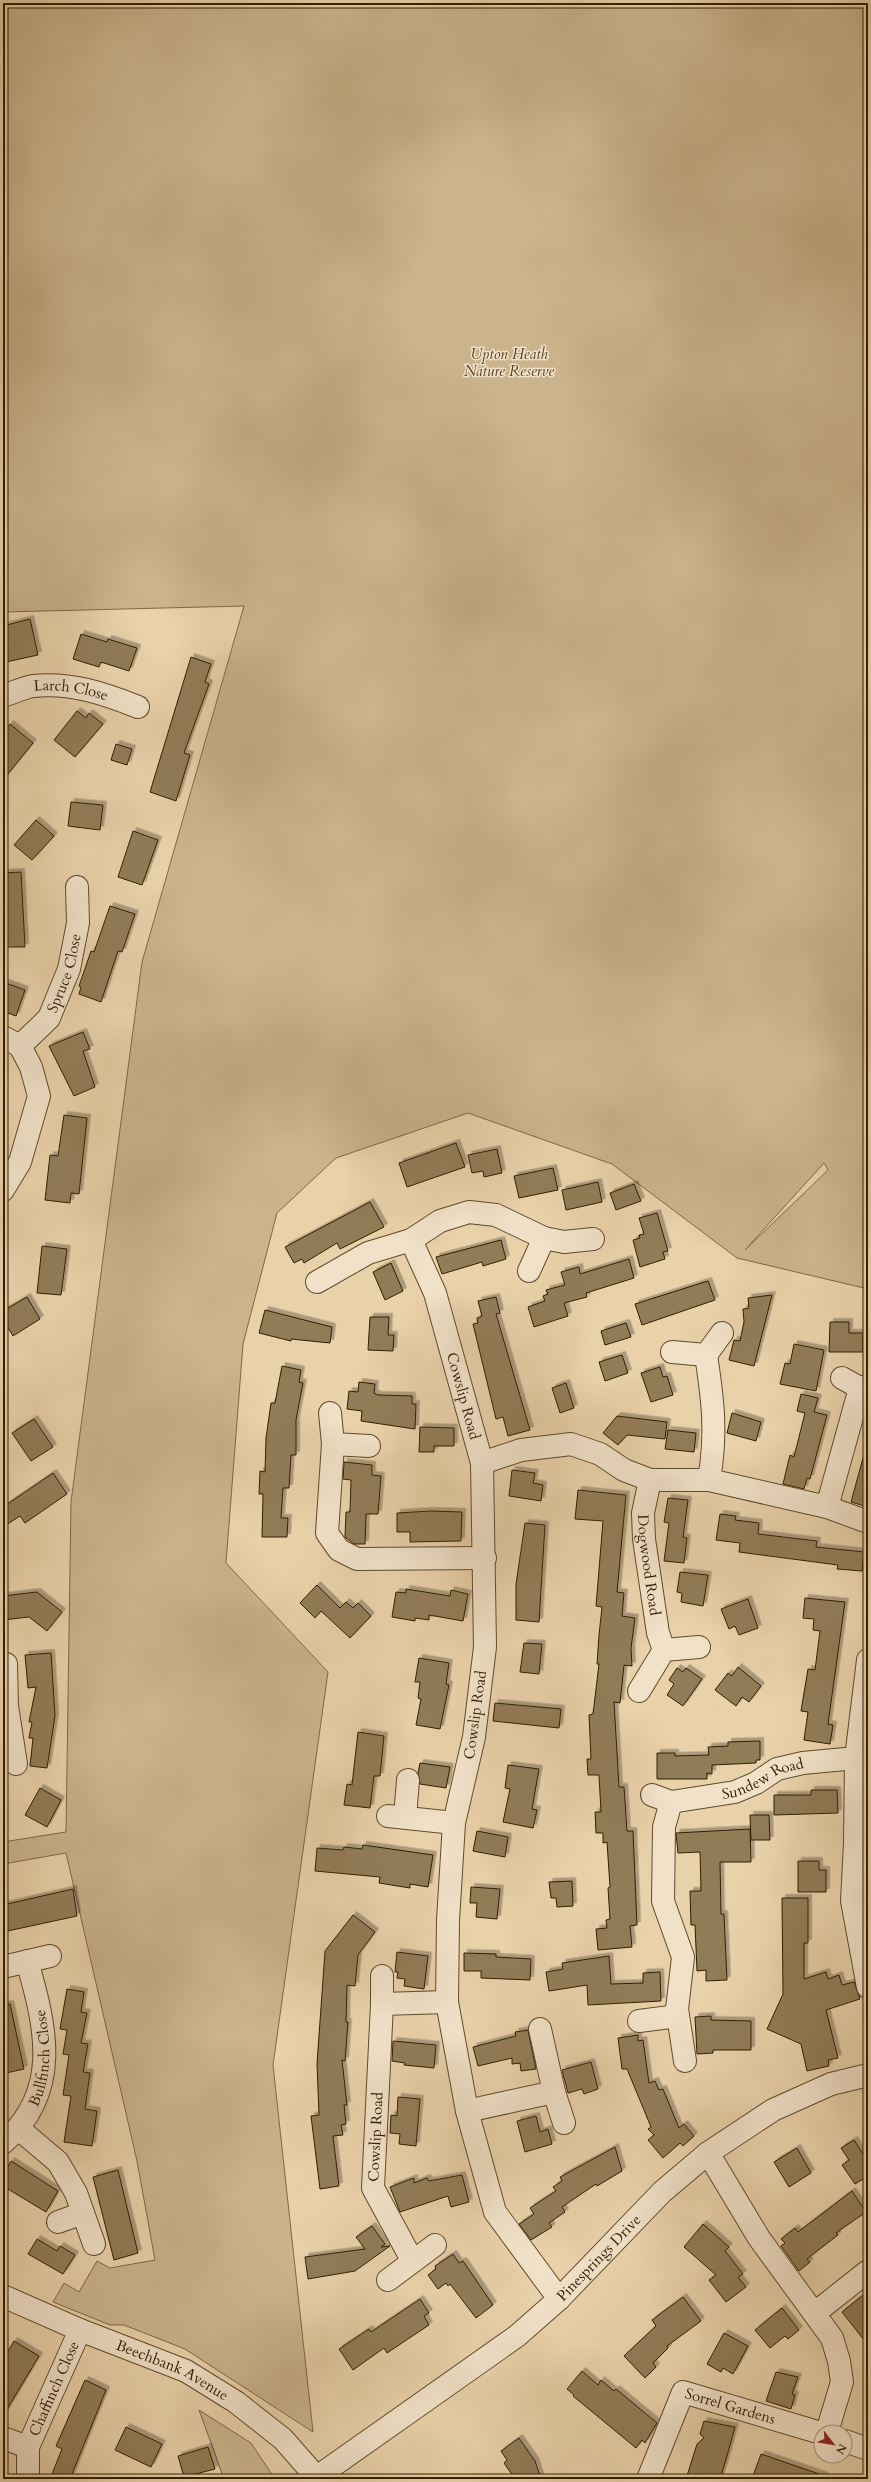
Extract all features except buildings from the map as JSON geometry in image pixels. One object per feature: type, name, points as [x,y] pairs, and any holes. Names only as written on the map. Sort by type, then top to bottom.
[{"type":"street","name":"Larch Close","points":[[3,696],[31,686],[66,686],[100,691],[138,707]]},
{"type":"street","name":"Spruce Close","points":[[3,1190],[20,1162],[39,1096],[32,1067],[12,1041],[50,1018],[69,969],[78,922],[77,887]]},
{"type":"street","points":[[317,1282],[368,1253],[411,1240],[440,1221],[468,1212],[496,1215],[544,1238],[564,1242],[593,1239]]},
{"type":"street","points":[[529,1271],[544,1238]]},
{"type":"street","name":"Cowslip Road","points":[[411,1240],[435,1292],[482,1463],[485,1558],[484,1654],[474,1737],[454,1822],[448,1920],[447,2002],[466,2111],[495,2212],[559,2299]]},
{"type":"street","points":[[710,1480],[715,1448],[714,1411],[706,1355],[722,1333]]},
{"type":"street","points":[[672,1352],[706,1355]]},
{"type":"street","points":[[826,1507],[857,1384]]},
{"type":"street","points":[[330,1413],[333,1444],[327,1533],[339,1550],[356,1559],[485,1558]]},
{"type":"street","points":[[333,1444],[368,1446]]},
{"type":"street","points":[[482,1463],[520,1450],[571,1444],[600,1454],[624,1470],[650,1480],[710,1480],[826,1507],[868,1522]]},
{"type":"street","name":"Dogwood Road","points":[[650,1480],[643,1514],[644,1539],[658,1633],[664,1650]]},
{"type":"street","points":[[638,1691],[664,1650],[699,1647]]},
{"type":"street","points":[[868,1660],[856,1758],[862,1842],[852,1901],[868,1987]]},
{"type":"street","points":[[6,1664],[5,1706],[16,1764]]},
{"type":"street","name":"Sundew Road","points":[[685,2061],[678,2016],[679,1981],[683,1957],[663,1902],[664,1827],[662,1798],[736,1792],[756,1783],[778,1769],[803,1763],[856,1758]]},
{"type":"street","points":[[408,1780],[396,1816],[454,1822]]},
{"type":"street","points":[[3,1967],[50,1956]]},
{"type":"street","name":"Bullfinch Close","points":[[27,1961],[41,2011],[46,2060],[38,2090],[11,2136],[58,2162],[76,2193],[94,2244]]},
{"type":"street","name":"Cowslip Road","points":[[382,1976],[373,2188],[412,2260]]},
{"type":"street","points":[[382,2004],[447,2002]]},
{"type":"street","points":[[639,2021],[678,2016]]},
{"type":"street","points":[[540,2029],[554,2092],[564,2123]]},
{"type":"street","name":"Pinesprings Drive","points":[[318,2478],[338,2460],[399,2420],[517,2336],[559,2299],[662,2192],[708,2153],[773,2110],[831,2084],[868,2075]]},
{"type":"street","points":[[466,2111],[554,2092]]},
{"type":"street","points":[[708,2153],[759,2238],[785,2277],[815,2313],[832,2338],[839,2361],[842,2382],[830,2424]]},
{"type":"street","points":[[58,2222],[83,2213]]},
{"type":"street","points":[[388,2280],[412,2260],[435,2245]]},
{"type":"street","points":[[815,2313],[868,2271]]},
{"type":"street","name":"Beechbank Avenue","points":[[3,2296],[80,2330],[192,2375],[236,2402],[283,2439],[318,2478]]},
{"type":"street","name":"Chaffinch Close","points":[[28,2479],[28,2447],[80,2330]]},
{"type":"street","name":"Sorrel Gardens","points":[[648,2479],[676,2387],[813,2431]]},
{"type":"street","name":"Chaffinch Close","points":[[3,2438],[28,2447]]},
{"type":"street","points":[[853,2444],[868,2449]]},
{"type":"green space","name":"Upton Heath Nature Reserve","points":[[3,3],[868,3],[868,1289],[737,1258],[612,1164],[468,1113],[336,1158],[277,1213],[243,1344],[226,1563],[328,1672],[273,2065],[313,2432],[185,2349],[124,2325],[110,2325],[53,2302],[64,2283],[79,2292],[97,2261],[110,2268],[155,2260],[137,2161],[66,1853],[3,1864],[3,1842],[66,1832],[71,1502],[142,962],[244,606],[3,612]],"holes":[[[824,1163],[828,1170],[745,1250]]]},
{"type":"green space","points":[[199,2410],[251,2443],[275,2479],[224,2479]]}]
